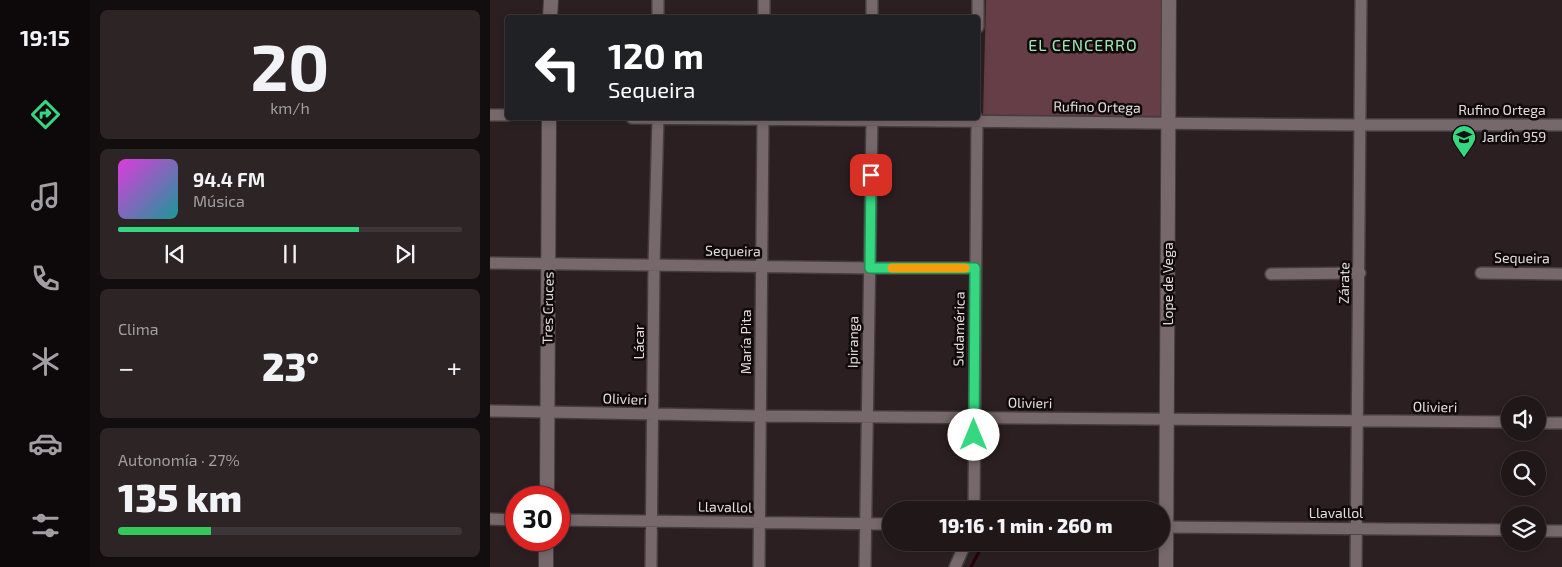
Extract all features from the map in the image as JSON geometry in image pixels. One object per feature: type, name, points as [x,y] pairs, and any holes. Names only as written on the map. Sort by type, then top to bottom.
[{"type":"street","points":[[550,15],[551,0]]},
{"type":"street","points":[[658,0],[658,15]]},
{"type":"street","points":[[764,0],[764,15]]},
{"type":"street","points":[[872,0],[872,15]]},
{"type":"street","points":[[978,0],[978,15]]},
{"type":"street","name":"Lope de Vega","points":[[1165,501],[1167,419],[1169,0]]},
{"type":"street","name":"Zárate","points":[[1356,567],[1361,0]]},
{"type":"street","points":[[490,115],[505,115]]},
{"type":"street","name":"Rufino Ortega","points":[[980,119],[1360,125],[1562,125]]},
{"type":"street","name":"Tres Cruces","points":[[546,486],[549,120]]},
{"type":"street","name":"Lácar","points":[[652,567],[654,265],[658,120]]},
{"type":"street","name":"María Pita","points":[[759,567],[762,120]]},
{"type":"street","name":"Ipiranga","points":[[864,567],[872,120]]},
{"type":"street","name":"Sudamérica","points":[[974,501],[977,120]]},
{"type":"street","name":"Sequeira","points":[[490,263],[975,268]]},
{"type":"street","points":[[1271,274],[1360,273]]},
{"type":"street","name":"Sequeira","points":[[1481,273],[1562,274]]},
{"type":"street","name":"Olivieri","points":[[490,410],[761,416],[1501,422]]},
{"type":"street","points":[[1546,423],[1562,423]]},
{"type":"street","points":[[490,520],[505,520]]},
{"type":"street","name":"Llavallol","points":[[570,520],[882,524]]},
{"type":"street","name":"Llavallol","points":[[1170,527],[1501,530]]},
{"type":"street","points":[[1546,531],[1562,531]]},
{"type":"street","points":[[546,551],[546,567]]},
{"type":"street","points":[[955,567],[962,551]]},
{"type":"street","name":"Lope de Vega","points":[[1165,551],[1166,567]]},
{"type":"shaded area","points":[[986,0],[1163,0],[1164,117],[983,115]]},
{"type":"waterway","points":[[971,567],[979,551]]},
{"type":"slow traffic","points":[[892,268],[965,268]]},
{"type":"place","name":"Jardín 959","points":[[1464,158]]},
{"type":"district","name":"EL CENCERRO","points":[[1083,45]]},
{"type":"route","points":[[871,175],[870,268],[975,268],[974,435]]}]
